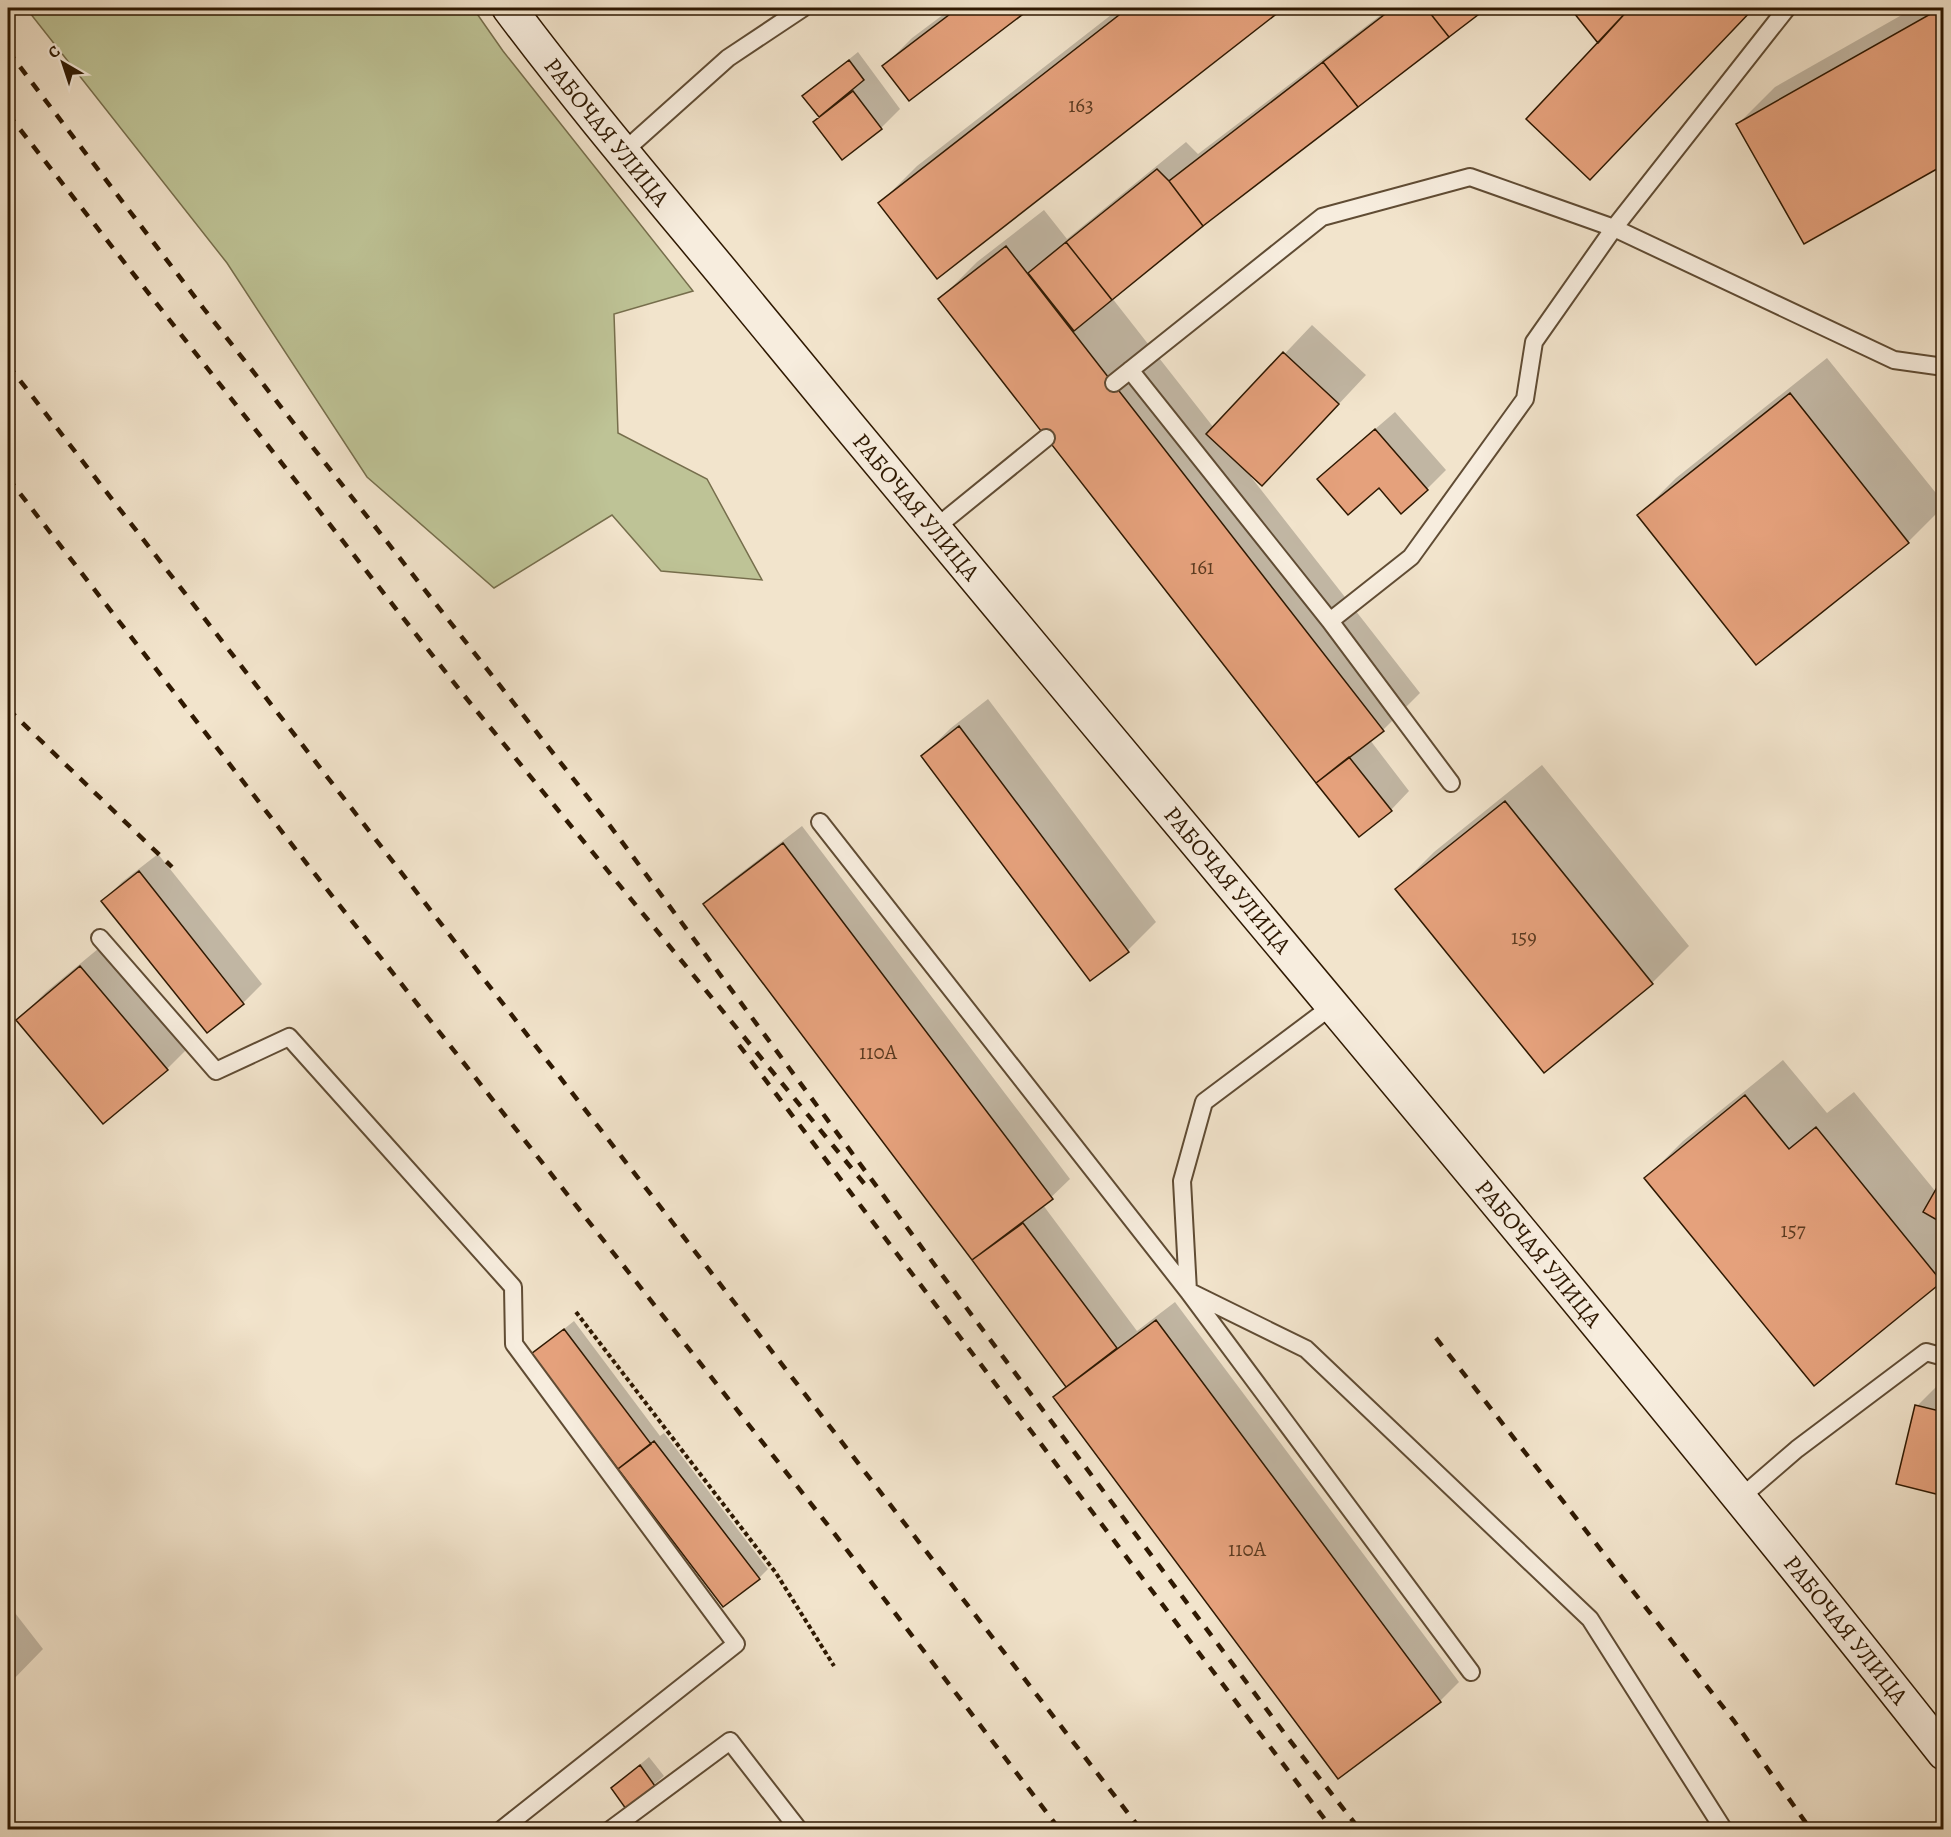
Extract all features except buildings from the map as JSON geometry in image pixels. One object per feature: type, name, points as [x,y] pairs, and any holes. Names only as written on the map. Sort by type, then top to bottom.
[{"type":"street","name":"РАБОЧАЯ УЛИЦА","points":[[509,8],[623,152],[1739,1499],[1944,1753]]},
{"type":"lane","points":[[623,152],[728,58],[803,8]]},
{"type":"lane","points":[[1330,621],[1411,557],[1418,548],[1525,399],[1533,342],[1614,228],[1787,8]]},
{"type":"lane","points":[[1114,383],[1322,217],[1470,177],[1614,228],[1894,360],[1944,367]]},
{"type":"lane","points":[[1130,370],[1330,621],[1451,783]]},
{"type":"lane","points":[[934,529],[1046,438]]},
{"type":"lane","points":[[820,822],[1188,1291],[1471,1672]]},
{"type":"lane","points":[[100,938],[216,1071],[289,1037],[513,1287],[514,1344],[735,1644],[501,1830]]},
{"type":"lane","points":[[1188,1291],[1182,1181],[1204,1102],[1332,1006]]},
{"type":"lane","points":[[1188,1291],[1306,1349],[1590,1619],[1724,1830]]},
{"type":"lane","points":[[1739,1499],[1797,1449],[1926,1352],[1944,1357]]},
{"type":"lane","points":[[609,1830],[730,1741],[799,1830]]},
{"type":"path","points":[[576,1312],[776,1573],[834,1666]]},
{"type":"green space","points":[[26,8],[473,8],[503,51],[693,291],[614,314],[618,433],[707,479],[762,580],[661,571],[612,515],[494,588],[367,477],[227,263]]},
{"type":"railway","points":[[8,51],[204,309],[608,823],[968,1310],[1288,1738],[1360,1830]]},
{"type":"railway","points":[[8,114],[462,693],[867,1187]]},
{"type":"railway","points":[[8,365],[1141,1830]]},
{"type":"railway","points":[[8,478],[307,864],[834,1533],[1060,1830]]},
{"type":"railway","points":[[8,709],[172,867]]},
{"type":"railway","points":[[739,1045],[1333,1830]]},
{"type":"railway","points":[[1436,1338],[1734,1721],[1811,1830]]}]
